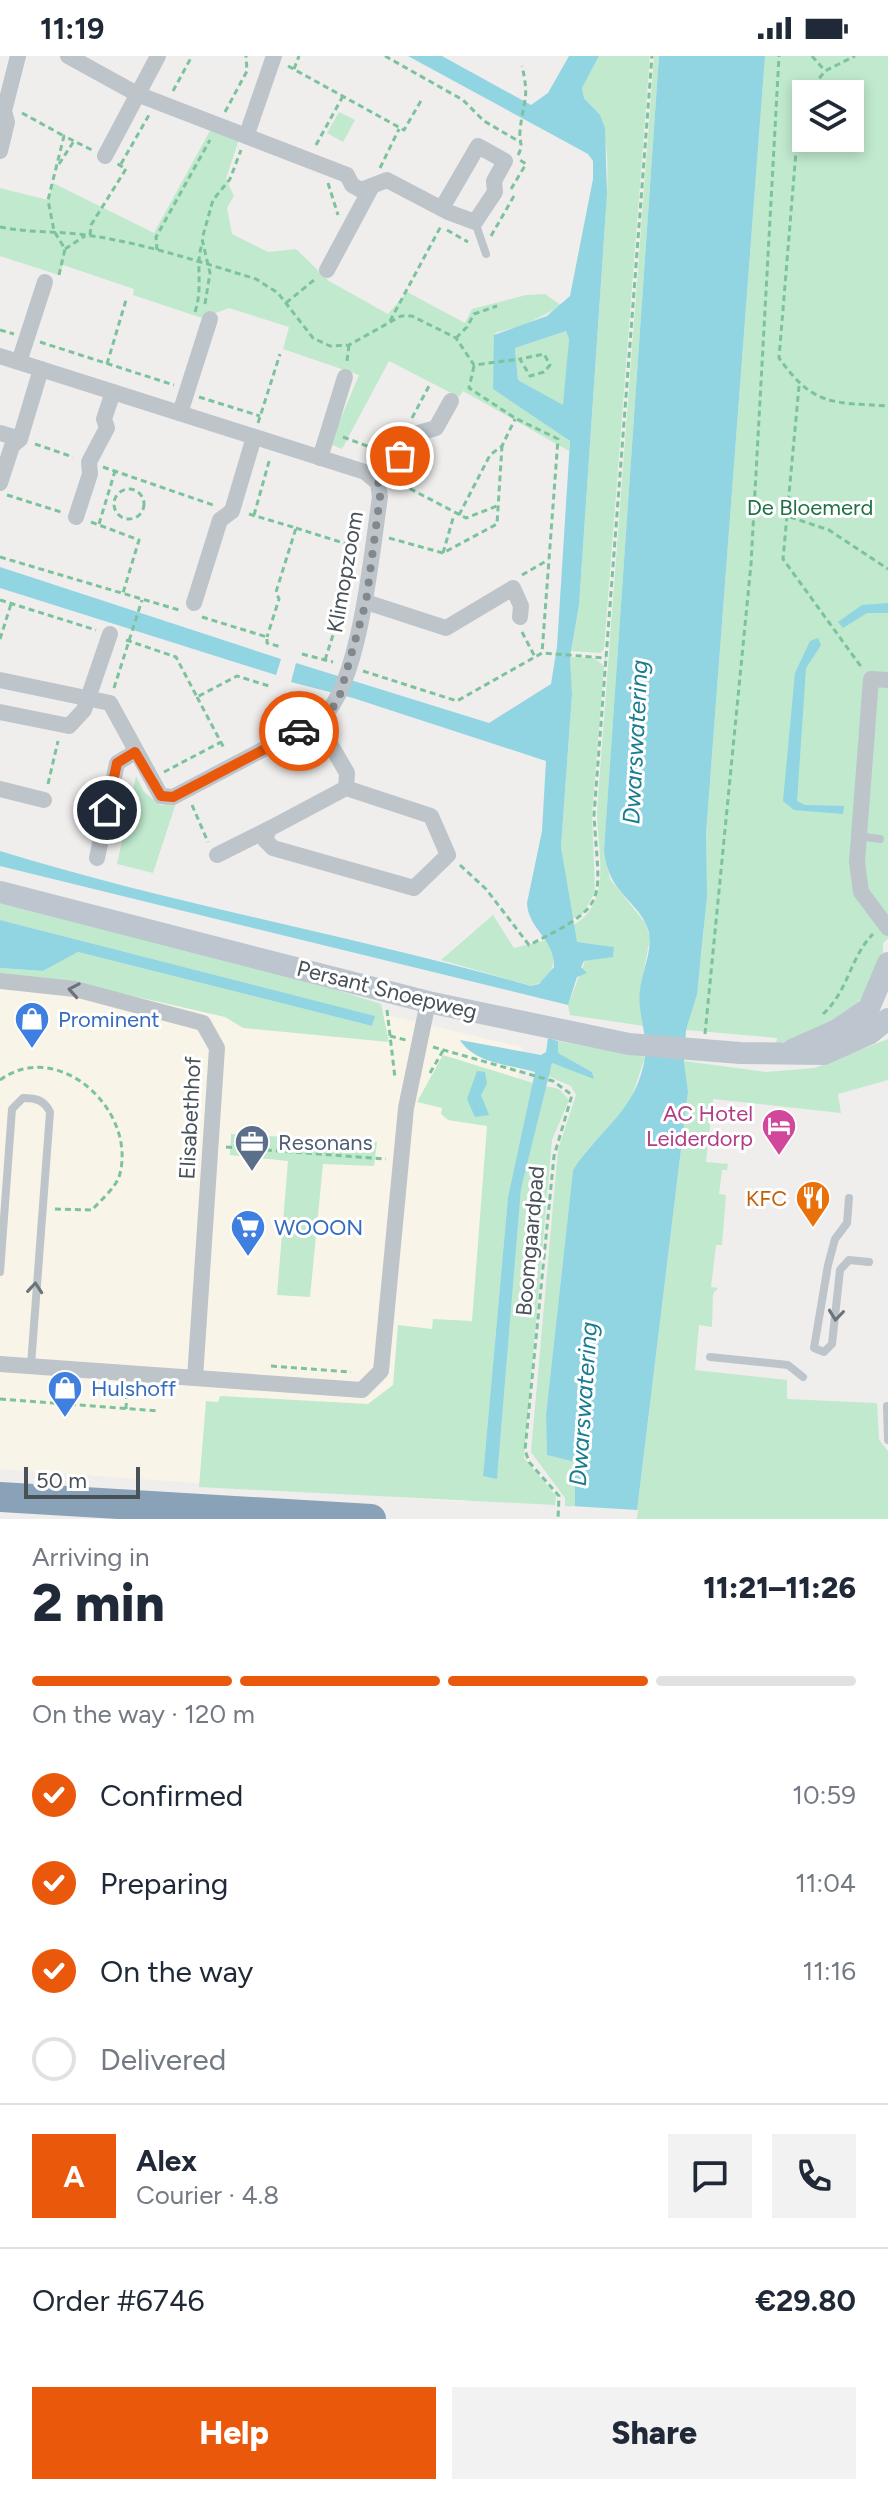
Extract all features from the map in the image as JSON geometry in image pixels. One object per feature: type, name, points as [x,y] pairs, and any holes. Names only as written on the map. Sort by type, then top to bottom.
[{"type":"highway","points":[[0,1497],[371,1519]]},
{"type":"main road","name":"Persant Snoepweg","points":[[0,892],[428,1002],[629,1044],[699,1044],[780,1055],[834,1052],[879,1033],[879,1014],[780,1055]]},
{"type":"main road","points":[[879,1014],[888,963]]},
{"type":"street","points":[[0,151],[7,122],[6,104],[18,56]]},
{"type":"street","points":[[68,56],[137,94],[219,123],[347,175],[352,185],[361,190],[387,180],[445,210],[475,222],[495,192],[494,181],[505,161],[478,146],[445,210]]},
{"type":"street","points":[[105,156],[158,56]]},
{"type":"street","points":[[247,134],[274,57]]},
{"type":"street","points":[[327,270],[371,188]]},
{"type":"street","points":[[19,362],[45,282]]},
{"type":"street","points":[[180,413],[202,318]]},
{"type":"street","name":"Klimopzoom","points":[[0,356],[386,477]]},
{"type":"street","points":[[0,483],[12,446],[20,439],[41,369]]},
{"type":"street","points":[[320,458],[345,377]]},
{"type":"street","points":[[76,517],[90,474],[89,462],[102,444],[113,392]]},
{"type":"street","points":[[411,435],[436,428],[451,401]]},
{"type":"street","points":[[0,433],[20,439]]},
{"type":"street","name":"Klimopzoom","points":[[337,702],[366,602],[380,497],[386,477],[411,435]]},
{"type":"street","points":[[194,603],[220,520],[233,510],[254,437]]},
{"type":"street","points":[[366,602],[446,628],[513,588],[521,606],[520,617]]},
{"type":"street","points":[[0,712],[69,726],[89,697],[110,634]]},
{"type":"street","points":[[880,679],[857,836],[861,892],[887,927]]},
{"type":"street","points":[[0,680],[110,703],[161,796],[173,797],[317,721],[337,702]]},
{"type":"street","points":[[317,721],[347,773],[346,788]]},
{"type":"street","points":[[97,858],[117,763],[135,752]]},
{"type":"street","points":[[217,855],[346,788],[431,816],[448,855],[414,888],[273,848],[265,840],[269,829]]},
{"type":"street","points":[[0,789],[44,800]]},
{"type":"street","name":"Elisabethhof","points":[[0,981],[75,989],[203,1023],[217,1048],[195,1378]]},
{"type":"street","points":[[0,1364],[362,1390],[381,1371],[400,1159],[428,1002]]},
{"type":"lane","points":[[475,222],[486,254]]},
{"type":"lane","points":[[857,836],[880,839]]},
{"type":"lane","points":[[0,1272],[12,1109],[23,1098],[36,1098],[46,1104],[50,1112],[31,1366]]},
{"type":"lane","points":[[849,1198],[847,1223],[835,1239],[828,1265],[814,1348],[824,1352],[832,1344],[840,1270],[849,1260],[869,1262]]},
{"type":"lane","points":[[710,1357],[788,1365],[803,1377]]},
{"type":"lane","points":[[887,1406],[888,1440]]},
{"type":"path","points":[[120,165],[192,56]]},
{"type":"path","points":[[157,250],[156,237],[247,71],[246,56]]},
{"type":"path","points":[[294,69],[299,56]]},
{"type":"path","points":[[385,56],[463,100],[484,121],[520,142]]},
{"type":"path","points":[[448,855],[486,889],[529,945],[578,920],[598,894],[594,815],[652,56]]},
{"type":"path","points":[[699,1044],[751,564],[779,56]]},
{"type":"path","points":[[812,56],[825,71]]},
{"type":"path","points":[[819,80],[825,71],[855,56]]},
{"type":"path","points":[[274,57],[404,130],[422,99]]},
{"type":"path","points":[[505,161],[517,158],[523,146],[520,129],[529,95],[522,66]]},
{"type":"path","points":[[308,159],[343,96]]},
{"type":"path","points":[[6,104],[126,169],[88,235],[65,249],[55,285],[45,282]]},
{"type":"path","points":[[202,318],[202,284],[198,262],[213,200],[230,179],[247,134]]},
{"type":"path","points":[[64,136],[48,200],[54,231],[65,249]]},
{"type":"path","points":[[56,167],[74,141]]},
{"type":"path","points":[[796,152],[779,358],[799,386],[828,402],[888,406]]},
{"type":"path","points":[[327,179],[340,221],[350,227]]},
{"type":"path","points":[[390,321],[445,210]]},
{"type":"path","points":[[0,227],[31,233],[54,231],[88,235],[157,250],[256,279],[278,293],[313,338],[330,346],[349,345],[401,316],[412,316],[456,338],[474,365],[469,388],[515,418],[558,439],[542,653]]},
{"type":"path","points":[[202,318],[210,273],[203,242]]},
{"type":"path","points":[[286,303],[327,270]]},
{"type":"path","points":[[0,330],[107,364],[126,300]]},
{"type":"path","points":[[456,338],[474,314],[497,306]]},
{"type":"path","points":[[254,437],[280,354]]},
{"type":"path","points":[[474,365],[544,354],[550,365],[544,372],[530,376],[519,359]]},
{"type":"path","points":[[173,385],[177,372]]},
{"type":"path","points":[[411,435],[406,429],[429,386]]},
{"type":"path","points":[[799,386],[783,559],[880,679]]},
{"type":"path","points":[[375,534],[443,553],[497,524],[502,446],[515,418]]},
{"type":"path","points":[[409,489],[437,438],[436,428]]},
{"type":"path","points":[[328,433],[375,449],[386,477],[456,514],[470,518],[486,508],[498,506]]},
{"type":"path","points":[[20,439],[233,510],[372,552]]},
{"type":"path","points":[[254,515],[274,443]]},
{"type":"path","points":[[443,553],[456,514],[489,457],[502,446]]},
{"type":"path","points":[[489,457],[501,458]]},
{"type":"path","points":[[99,524],[115,471]]},
{"type":"path","points":[[134,490],[138,479]]},
{"type":"path","points":[[134,490],[142,496],[144,506],[139,516],[125,518],[115,509],[115,499],[120,492],[134,490]]},
{"type":"path","points":[[0,492],[121,531],[139,540],[123,593]]},
{"type":"path","points":[[107,497],[115,499]]},
{"type":"path","points":[[789,516],[829,530],[888,569]]},
{"type":"path","points":[[121,531],[125,518]]},
{"type":"path","points":[[281,647],[267,643],[267,637],[279,599],[276,592],[296,528]]},
{"type":"path","points":[[325,660],[341,610],[335,608],[354,546]]},
{"type":"path","points":[[0,557],[267,637]]},
{"type":"path","points":[[513,588],[523,574],[548,560]]},
{"type":"path","points":[[110,703],[142,599]]},
{"type":"path","points":[[0,600],[176,657],[233,766]]},
{"type":"path","points":[[0,639],[11,604]]},
{"type":"path","points":[[520,617],[519,627],[536,657]]},
{"type":"path","points":[[302,654],[457,701],[542,653],[606,658]]},
{"type":"path","points":[[197,697],[237,676],[269,686]]},
{"type":"path","points":[[290,693],[337,702]]},
{"type":"path","points":[[44,800],[62,725]]},
{"type":"path","points":[[151,779],[221,742]]},
{"type":"path","points":[[185,791],[202,833],[217,855]]},
{"type":"path","points":[[816,1021],[843,992],[870,937],[887,927]]},
{"type":"path","name":"Boomgaardpad","points":[[444,1049],[553,1081],[569,1090],[573,1101],[557,1136],[554,1156],[525,1450],[529,1462],[559,1496],[558,1519]]},
{"type":"path","points":[[0,1080],[13,1070],[62,1068],[93,1090],[109,1113],[123,1143],[119,1179],[92,1210],[42,1208]]},
{"type":"path","points":[[211,1146],[400,1159]]},
{"type":"path","points":[[257,1365],[364,1373]]},
{"type":"path","points":[[126,1409],[127,1386]]},
{"type":"path","points":[[0,1399],[159,1411]]},
{"type":"shaded area","name":"WOOON","points":[[0,924],[522,1047],[465,1502],[0,1469]]},
{"type":"green space","points":[[599,56],[650,56],[604,649],[600,653],[571,651],[579,605],[607,182],[603,130],[599,118],[584,98],[582,88]]},
{"type":"green space","points":[[654,56],[659,56],[604,850],[610,879],[646,924],[650,938],[640,991],[644,1026],[570,1015],[568,1005],[585,961],[613,956],[614,947],[577,942],[572,926],[594,904],[600,875],[597,811]]},
{"type":"green space","name":"De Bloemerd","points":[[765,56],[888,56],[888,939],[883,943],[881,963],[874,981],[863,997],[831,1022],[813,1032],[776,1044],[777,1038],[686,1030],[704,933],[706,834]]},
{"type":"green space","points":[[339,112],[355,120],[343,142],[327,133]]},
{"type":"green space","points":[[212,127],[239,139],[226,179],[234,196],[227,208],[232,234],[268,252],[296,249],[329,281],[388,314],[407,292],[465,323],[472,309],[526,295],[545,294],[562,306],[524,325],[495,333],[493,389],[570,441],[569,451],[463,391],[459,397],[389,361],[342,449],[330,444],[359,375],[283,349],[289,327],[229,308],[202,318],[133,295],[134,289],[63,265],[59,275],[0,256],[0,188],[48,200],[53,183],[154,233]]},
{"type":"green space","points":[[566,331],[569,339],[564,406],[518,380],[515,348]]},
{"type":"green space","points":[[570,657],[594,658],[604,666],[592,815],[595,892],[583,914],[572,919],[561,847],[572,694]]},
{"type":"green space","points":[[136,776],[144,792],[160,805],[176,803],[153,873],[117,864]]},
{"type":"green space","points":[[0,900],[289,975],[381,1004],[389,1042],[243,1028],[225,1017],[63,980],[0,974],[0,968],[43,971],[78,952],[372,1026],[374,1016],[0,920]]},
{"type":"green space","points":[[493,915],[514,948],[547,940],[553,954],[552,967],[539,983],[532,986],[441,960]]},
{"type":"green space","points":[[888,1039],[888,1080],[838,1094],[841,1113],[713,1099],[706,1162],[728,1164],[727,1170],[722,1170],[719,1194],[726,1195],[722,1245],[716,1245],[711,1287],[718,1288],[713,1294],[712,1327],[699,1325],[695,1370],[787,1380],[787,1399],[877,1403],[879,1440],[888,1451],[888,1519],[636,1519],[688,1093],[684,1061],[766,1072],[815,1068]]},
{"type":"green space","points":[[558,1041],[645,1057],[629,1105],[586,1151],[573,1170],[546,1415],[547,1455],[575,1462],[576,1507],[565,1506],[565,1498],[531,1452],[558,1150],[576,1095],[571,1086],[548,1076],[552,1063],[593,1078],[592,1072],[558,1053]]},
{"type":"green space","points":[[443,1055],[533,1083],[508,1197],[483,1476],[497,1478],[521,1189],[546,1086],[559,1089],[569,1100],[552,1140],[524,1458],[556,1496],[555,1505],[199,1487],[206,1401],[218,1402],[220,1396],[368,1404],[393,1385],[398,1325],[432,1329],[433,1319],[472,1321],[487,1126],[448,1120],[441,1114],[442,1108],[417,1102]]},
{"type":"green space","points":[[231,1134],[377,1142],[374,1166],[323,1164],[310,1297],[277,1295],[288,1161],[230,1155]]},
{"type":"water","points":[[408,56],[442,56],[531,105],[548,93],[569,56],[599,56],[582,88],[584,98],[600,115],[605,128],[607,194],[579,605],[570,657],[572,694],[561,847],[577,942],[614,947],[613,957],[584,961],[581,967],[587,973],[577,977],[568,1005],[0,866],[0,851],[132,888],[399,951],[531,986],[539,984],[554,967],[550,949],[528,912],[527,903],[542,831],[546,761],[353,698],[291,682],[296,663],[489,723],[551,684],[557,647],[570,441],[493,389],[494,335],[547,316],[570,296],[593,179],[593,161],[588,154]],"holes":[[[566,331],[569,339],[563,405],[518,380],[515,348]]]},
{"type":"water","name":"Dwarswatering","points":[[659,56],[765,56],[706,834],[707,896],[697,994],[686,1030],[684,1061],[688,1092],[636,1519],[575,1510],[575,1462],[547,1455],[546,1415],[573,1170],[626,1106],[641,1076],[645,1057],[639,998],[649,952],[648,929],[611,877],[604,850]]},
{"type":"water","points":[[0,567],[281,659],[276,675],[0,588]]},
{"type":"water","points":[[888,603],[888,613],[867,613],[843,628],[838,622],[862,605]]},
{"type":"water","points":[[818,638],[821,645],[806,668],[797,801],[805,805],[844,806],[843,814],[794,810],[783,801],[795,673],[810,641]]},
{"type":"water","points":[[0,920],[375,1016],[372,1026],[78,952],[43,971],[0,968]]},
{"type":"water","points":[[548,1038],[558,1041],[558,1053],[592,1072],[594,1079],[552,1063],[521,1189],[497,1479],[483,1476],[508,1197],[535,1072],[483,1058],[466,1048],[460,1040],[541,1055],[546,1052]]},
{"type":"water","points":[[477,1071],[485,1072],[487,1084],[481,1095],[489,1115],[475,1117],[467,1099]]},
{"type":"pier","points":[[571,1506],[638,1510],[637,1519],[570,1519]]},
{"type":"way so far","points":[[299,731],[328,715],[339,698],[366,602],[380,497],[378,483],[391,472],[400,456]]},
{"type":"place","name":"Prominent","points":[[32,1050]]},
{"type":"place","name":"AC Hotel Leiderdorp","points":[[779,1157]]},
{"type":"place","name":"Resonans","points":[[252,1173]]},
{"type":"place","name":"KFC","points":[[813,1229]]},
{"type":"place","name":"WOOON","points":[[248,1258]]},
{"type":"place","name":"Hulshoff","points":[[65,1419]]},
{"type":"route","points":[[107,810],[117,763],[135,752],[161,796],[173,797],[299,731]]}]
